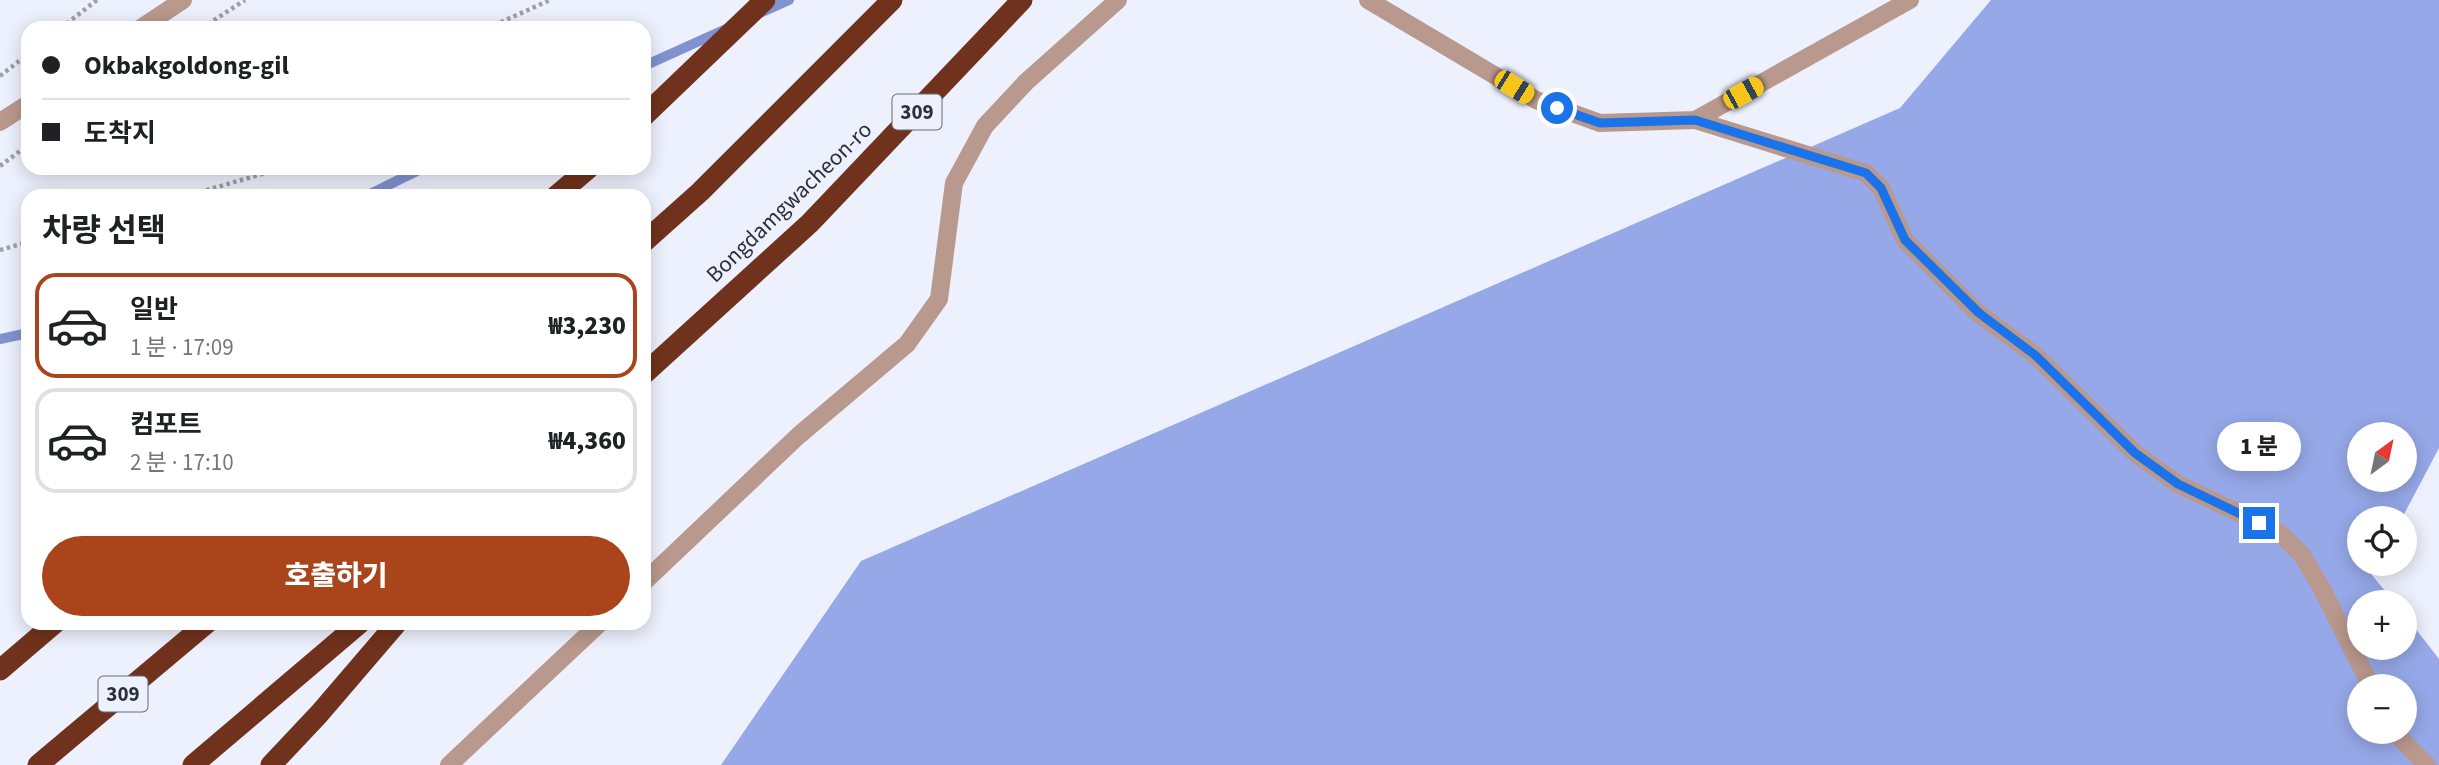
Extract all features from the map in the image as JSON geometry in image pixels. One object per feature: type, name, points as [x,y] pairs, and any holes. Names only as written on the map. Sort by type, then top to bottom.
[{"type":"highway","points":[[651,109],[765,0]]},
{"type":"highway","points":[[651,236],[700,192],[892,0]]},
{"type":"highway","name":"Bongdamgwacheon-ro","points":[[651,368],[810,223],[1022,0]]},
{"type":"highway","points":[[564,189],[581,175]]},
{"type":"highway","points":[[0,670],[47,630]]},
{"type":"highway","name":"309","points":[[38,765],[199,630]]},
{"type":"highway","points":[[192,765],[352,630]]},
{"type":"highway","points":[[271,765],[391,630]]},
{"type":"street","points":[[152,21],[183,0]]},
{"type":"street","points":[[651,575],[798,436],[907,344],[939,299],[954,183],[985,126],[1045,65],[1118,0]]},
{"type":"street","points":[[1368,0],[1536,100],[1600,123],[1695,120],[1866,173],[1881,188],[1905,240],[1979,313],[2035,355],[2135,453],[2178,484],[2280,533],[2302,555],[2365,674]]},
{"type":"street","points":[[1695,120],[1910,0]]},
{"type":"street","points":[[0,122],[21,108]]},
{"type":"street","points":[[449,765],[593,630]]},
{"type":"street","points":[[2406,744],[2427,765]]},
{"type":"path","points":[[70,21],[97,0]]},
{"type":"path","points":[[213,21],[245,0]]},
{"type":"path","points":[[504,21],[550,0]]},
{"type":"path","points":[[0,76],[21,60]]},
{"type":"path","points":[[0,166],[21,150]]},
{"type":"path","points":[[210,189],[259,175]]},
{"type":"path","points":[[0,250],[21,244]]},
{"type":"shaded area","points":[[1991,0],[2439,0],[2439,448],[2417,490],[2417,422],[2347,422],[2347,492],[2416,492],[2408,506],[2347,506],[2347,576],[2373,576],[2384,590],[2347,590],[2347,660],[2417,660],[2417,631],[2439,659],[2439,765],[721,765],[861,561],[1900,108]]},
{"type":"waterway","points":[[760,13],[789,0]]},
{"type":"waterway","points":[[651,63],[726,29]]},
{"type":"waterway","points":[[380,189],[409,175]]},
{"type":"waterway","points":[[0,339],[21,334]]},
{"type":"route","points":[[1557,108],[1600,123],[1695,120],[1866,173],[1881,188],[1905,240],[1979,313],[2035,355],[2135,453],[2178,484],[2259,523]]}]
